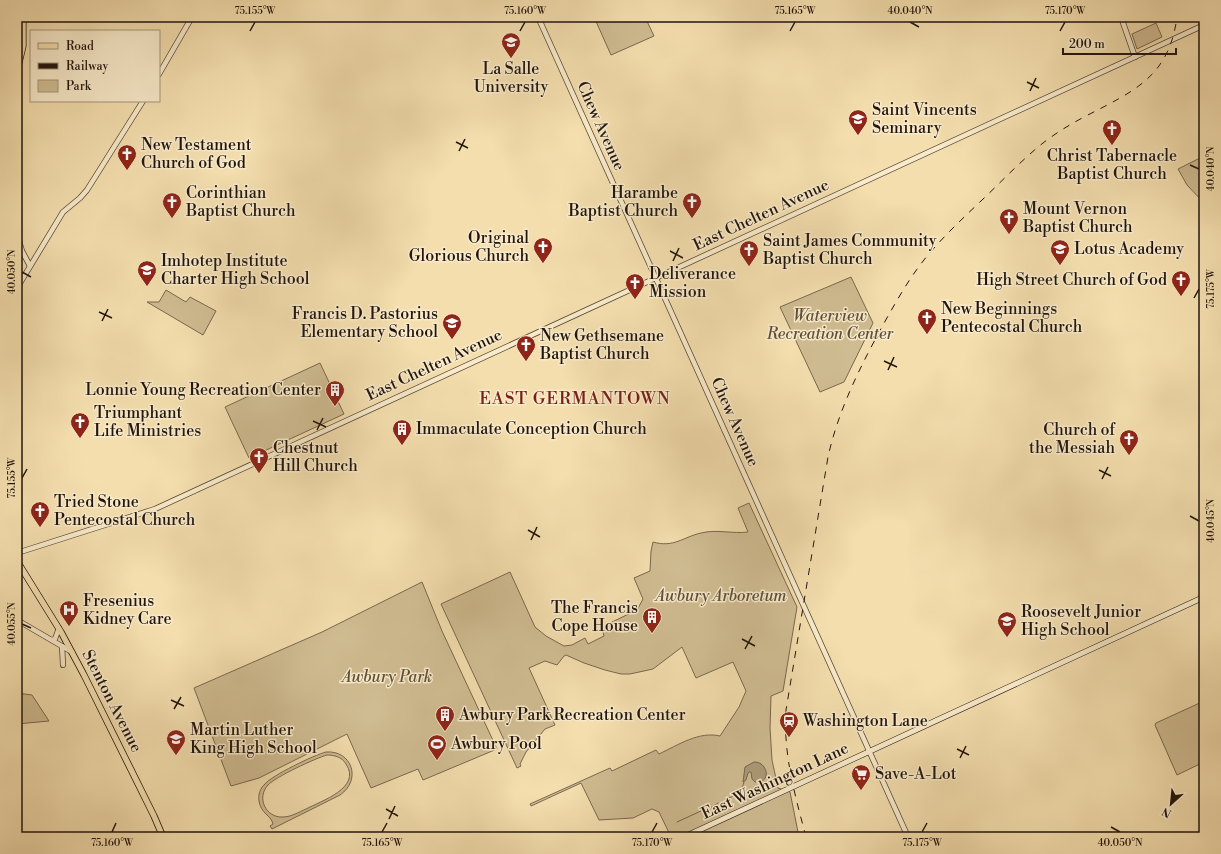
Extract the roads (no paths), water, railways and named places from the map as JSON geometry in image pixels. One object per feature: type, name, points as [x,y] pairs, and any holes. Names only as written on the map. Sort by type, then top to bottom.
[{"type":"main road","points":[[17,71],[23,46],[23,17]]},
{"type":"main road","name":"Stenton Avenue","points":[[17,561],[59,628],[72,652],[108,722],[163,837]]},
{"type":"main road","name":"East Washington Lane","points":[[684,837],[1204,597]]},
{"type":"street","points":[[160,72],[192,17]]},
{"type":"street","name":"Chew Avenue","points":[[538,17],[908,837]]},
{"type":"street","points":[[1121,17],[1135,57]]},
{"type":"street","name":"East Chelten Avenue","points":[[17,553],[155,509],[1204,25]]},
{"type":"street","points":[[17,288],[62,212],[88,190],[142,102]]},
{"type":"street","points":[[17,234],[22,251],[30,266]]},
{"type":"street","points":[[17,620],[72,652]]},
{"type":"street","points":[[52,640],[55,639],[59,628]]},
{"type":"street","points":[[62,646],[63,665]]},
{"type":"waterway","points":[[726,799],[738,793],[744,782]]},
{"type":"waterway","points":[[677,822],[718,803]]},
{"type":"railway","points":[[806,837],[794,790],[788,758],[786,742],[786,710],[828,457],[838,420],[845,402],[870,350],[897,300],[922,262],[934,248],[1011,172],[1042,144],[1071,124],[1134,90],[1146,80],[1157,68],[1166,54],[1173,37],[1177,17]]},
{"type":"place","name":"La Salle University","points":[[511,59]]},
{"type":"place","name":"Saint Vincents Seminary","points":[[858,136]]},
{"type":"place","name":"Christ Tabernacle Baptist Church","points":[[1112,146]]},
{"type":"place","name":"New Testament Church of God","points":[[127,171]]},
{"type":"place","name":"Corinthian Baptist Church","points":[[172,219]]},
{"type":"place","name":"Harambe Baptist Church","points":[[692,219]]},
{"type":"place","name":"Mount Vernon Baptist Church","points":[[1009,235]]},
{"type":"place","name":"Original Glorious Church","points":[[543,264]]},
{"type":"place","name":"Lotus Academy","points":[[1060,266]]},
{"type":"place","name":"Saint James Community Baptist Church","points":[[749,267]]},
{"type":"place","name":"Imhotep Institute Charter High School","points":[[147,287]]},
{"type":"place","name":"High Street Church of God","points":[[1181,297]]},
{"type":"place","name":"Deliverance Mission","points":[[635,300]]},
{"type":"place","name":"New Beginnings Pentecostal Church","points":[[927,335]]},
{"type":"place","name":"Francis D. Pastorius Elementary School","points":[[452,340]]},
{"type":"place","name":"New Gethsemane Baptist Church","points":[[526,362]]},
{"type":"place","name":"Lonnie Young Recreation Center","points":[[335,407]]},
{"type":"place","name":"Triumphant Life Ministries","points":[[80,439]]},
{"type":"place","name":"Immaculate Conception Church","points":[[402,446]]},
{"type":"place","name":"Church of the Messiah","points":[[1129,456]]},
{"type":"place","name":"Chestnut Hill Church","points":[[259,474]]},
{"type":"place","name":"Tried Stone Pentecostal Church","points":[[40,528]]},
{"type":"place","name":"Fresenius Kidney Care","points":[[69,627]]},
{"type":"place","name":"The Francis Cope House","points":[[652,634]]},
{"type":"place","name":"Roosevelt Junior High School","points":[[1007,638]]},
{"type":"place","name":"Awbury Park Recreation Center","points":[[445,732]]},
{"type":"place","name":"Washington Lane","points":[[789,738]]},
{"type":"place","name":"Martin Luther King High School","points":[[176,756]]},
{"type":"place","name":"Awbury Pool","points":[[437,761]]},
{"type":"place","name":"Save-A-Lot","points":[[861,791]]},
{"type":"district","name":"EAST GERMANTOWN","points":[[575,399]]},
{"type":"park label","name":"Waterview Recreation Center","points":[[830,325]]},
{"type":"park label","name":"Awbury Arboretum","points":[[721,596]]},
{"type":"park label","name":"Awbury Park","points":[[387,677]]}]
